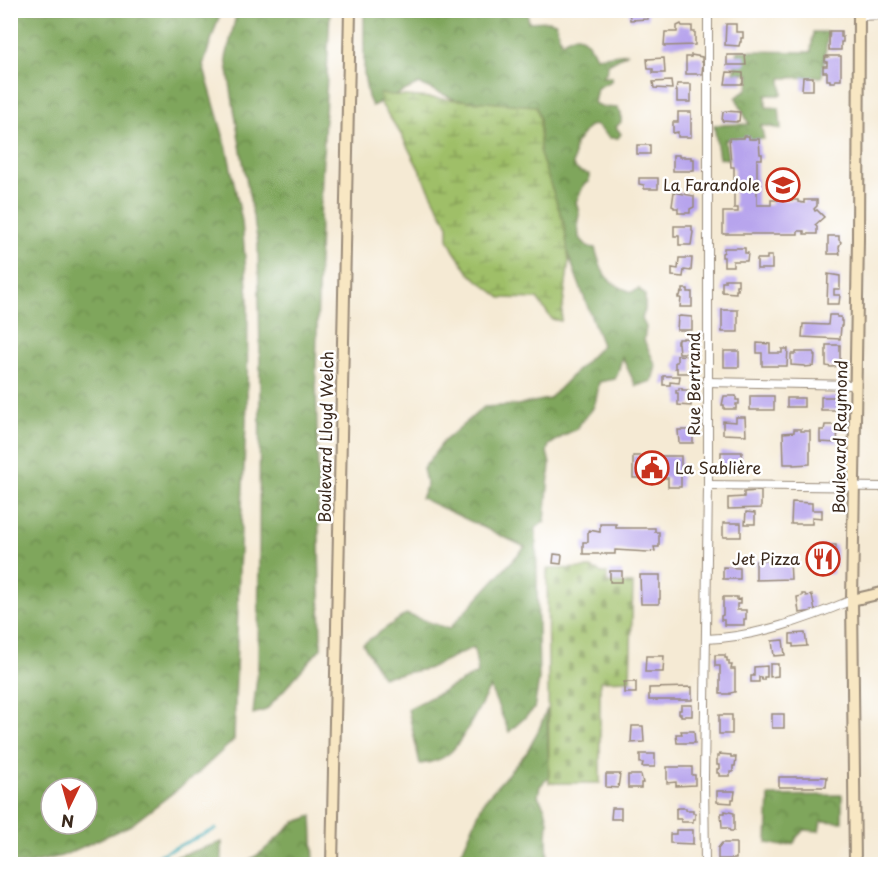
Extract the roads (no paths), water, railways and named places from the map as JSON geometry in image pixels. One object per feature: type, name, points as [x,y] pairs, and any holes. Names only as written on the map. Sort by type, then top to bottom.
[{"type":"street","name":"Boulevard Lloyd Welch","points":[[332,864],[350,10]]},
{"type":"street","name":"Rue Bertrand","points":[[705,864],[708,10]]},
{"type":"street","points":[[859,13],[885,15]]},
{"type":"street","name":"Boulevard Raymond","points":[[855,864],[852,600],[859,13]]},
{"type":"street","points":[[707,382],[855,385]]},
{"type":"street","points":[[708,485],[885,487]]},
{"type":"street","points":[[706,639],[723,639],[748,634],[832,609],[852,600],[885,592]]},
{"type":"waterway","points":[[139,864],[216,829]]},
{"type":"place","name":"La Farandole","points":[[783,185]]},
{"type":"place","name":"La Sablière","points":[[652,468]]},
{"type":"place","name":"Jet Pizza","points":[[823,559]]}]
